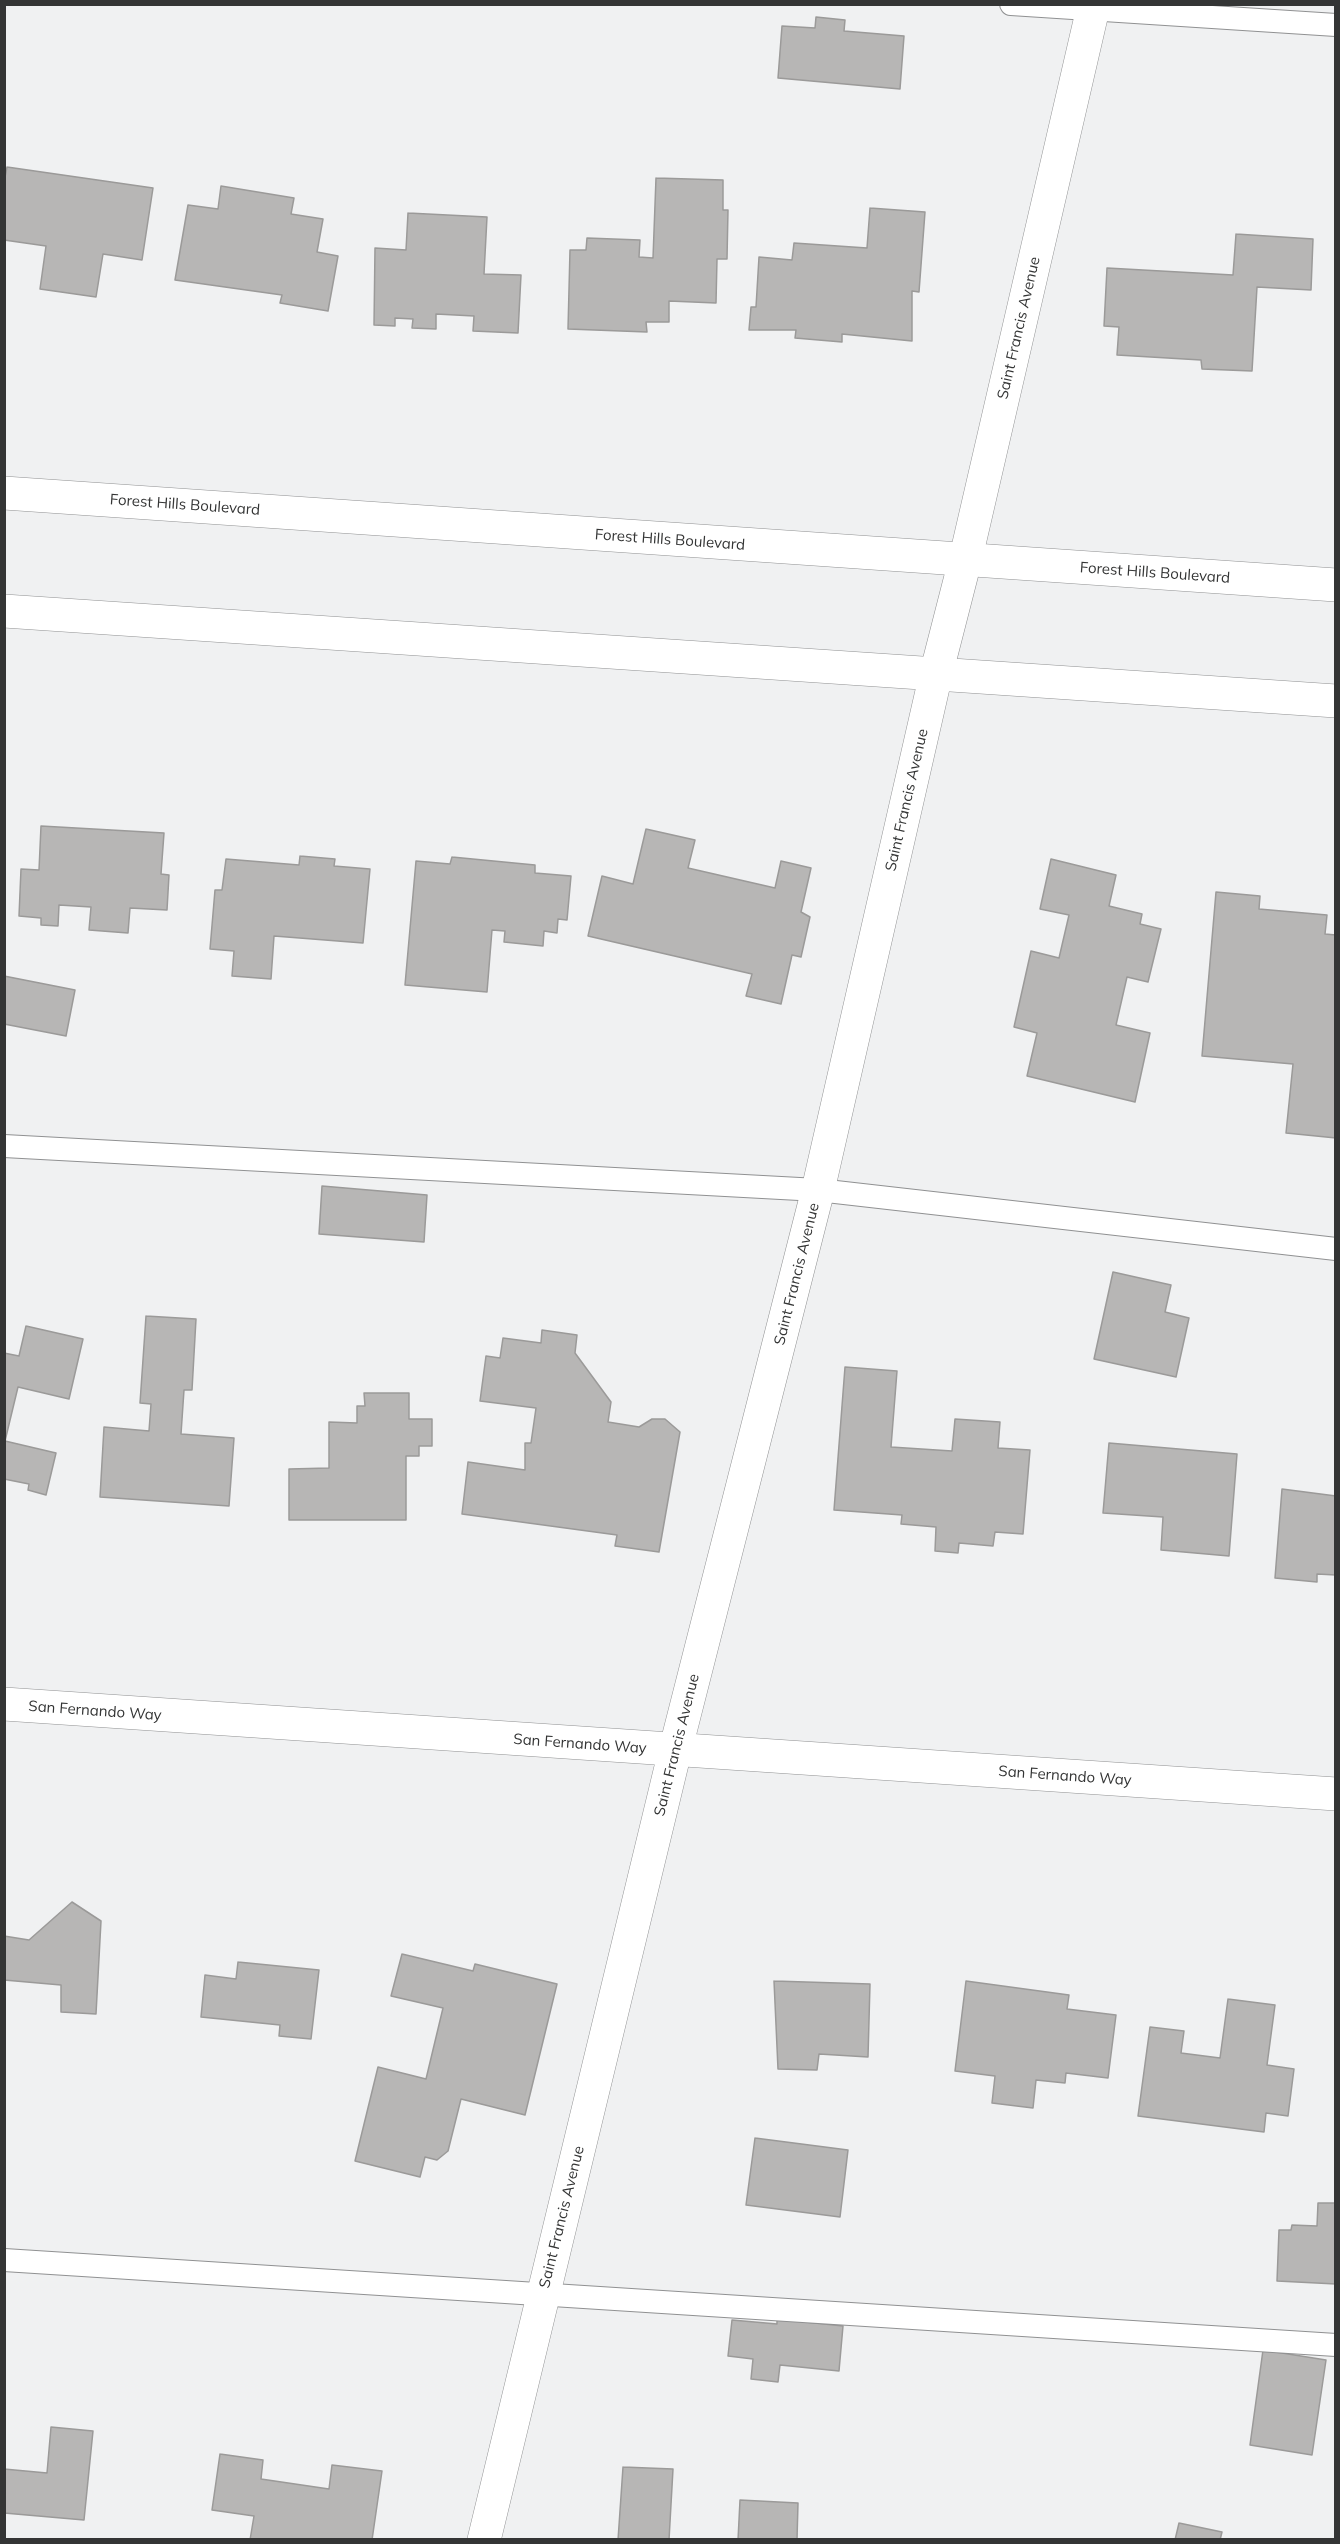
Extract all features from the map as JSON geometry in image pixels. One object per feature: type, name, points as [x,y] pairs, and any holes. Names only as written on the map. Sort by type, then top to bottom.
[{"type":"street","name":"Saint Francis Avenue","points":[[484,2540],[675,1751],[818,1190],[936,674],[965,561],[1093,7]]},
{"type":"street","name":"Forest Hills Boulevard","points":[[4,492],[965,561],[1335,585]]},
{"type":"street","points":[[4,611],[1335,700]]},
{"type":"street","name":"San Fernando Way","points":[[4,1704],[1335,1794]]},
{"type":"lane","points":[[1011,4],[1093,7],[1335,25]]},
{"type":"lane","points":[[4,1146],[818,1190],[1335,1249]]},
{"type":"lane","points":[[4,2260],[1335,2345]]},
{"type":"building","points":[[816,17],[845,20],[844,31],[904,36],[900,89],[778,78],[782,26],[815,28]]},
{"type":"building","points":[[7,167],[153,188],[142,260],[103,254],[96,297],[40,289],[46,246],[4,240],[4,182]]},
{"type":"building","points":[[656,178],[723,180],[723,210],[728,210],[727,259],[717,259],[716,303],[669,301],[669,322],[646,322],[647,332],[568,329],[570,250],[586,250],[587,238],[640,240],[639,257],[653,258]]},
{"type":"building","points":[[221,186],[294,198],[291,214],[323,219],[317,252],[338,256],[328,311],[280,303],[282,295],[175,280],[188,205],[218,209]]},
{"type":"building","points":[[870,208],[925,212],[919,292],[912,291],[912,341],[842,334],[842,342],[795,338],[796,330],[749,330],[751,307],[756,307],[759,257],[792,260],[794,243],[867,248]]},
{"type":"building","points":[[408,213],[487,217],[484,274],[521,275],[518,333],[473,331],[474,316],[436,314],[436,329],[412,328],[413,319],[395,318],[395,326],[374,325],[375,248],[406,250]]},
{"type":"building","points":[[1236,234],[1313,239],[1311,290],[1257,287],[1252,371],[1202,369],[1201,360],[1117,355],[1119,327],[1104,326],[1107,268],[1233,275]]},
{"type":"building","points":[[41,826],[164,833],[161,874],[169,875],[167,910],[130,908],[128,933],[89,930],[91,907],[59,905],[58,926],[41,925],[41,918],[19,916],[21,869],[39,870]]},
{"type":"building","points":[[646,829],[695,840],[688,868],[775,888],[781,861],[811,868],[801,912],[810,917],[801,957],[792,955],[781,1004],[746,996],[752,974],[588,936],[602,876],[633,884]]},
{"type":"building","points":[[300,856],[335,859],[334,866],[370,869],[363,943],[274,936],[271,979],[232,976],[234,951],[210,949],[215,890],[222,890],[226,859],[299,865]]},
{"type":"building","points":[[452,857],[535,865],[535,873],[571,876],[567,920],[558,919],[557,933],[544,931],[543,946],[504,942],[505,931],[492,930],[487,992],[405,985],[416,861],[450,864]]},
{"type":"building","points":[[1051,859],[1116,875],[1109,906],[1142,914],[1140,924],[1161,929],[1148,982],[1127,977],[1116,1025],[1150,1033],[1135,1102],[1027,1076],[1037,1033],[1014,1027],[1031,951],[1059,958],[1069,915],[1040,909]]},
{"type":"building","points":[[1216,892],[1260,896],[1259,909],[1327,915],[1325,934],[1336,935],[1336,1138],[1286,1133],[1293,1064],[1202,1056]]},
{"type":"building","points":[[4,976],[75,990],[66,1036],[4,1024]]},
{"type":"building","points":[[322,1186],[427,1195],[424,1242],[319,1234]]},
{"type":"building","points":[[1113,1272],[1171,1285],[1165,1312],[1189,1318],[1176,1377],[1094,1359]]},
{"type":"building","points":[[146,1316],[196,1319],[192,1390],[184,1390],[181,1434],[234,1438],[229,1506],[100,1497],[104,1427],[149,1431],[151,1404],[140,1403]]},
{"type":"building","points":[[26,1326],[83,1339],[69,1399],[18,1387],[5,1441],[56,1453],[46,1495],[28,1490],[29,1484],[4,1479],[4,1353],[19,1356]]},
{"type":"building","points":[[542,1330],[577,1335],[575,1353],[611,1402],[608,1422],[639,1427],[652,1419],[665,1419],[680,1432],[659,1552],[615,1546],[617,1535],[462,1514],[468,1462],[525,1470],[525,1443],[531,1443],[536,1408],[480,1401],[486,1356],[500,1358],[503,1338],[541,1343]]},
{"type":"building","points":[[845,1367],[897,1371],[891,1447],[952,1451],[955,1419],[1000,1422],[998,1448],[1030,1450],[1023,1534],[995,1532],[993,1546],[959,1543],[958,1553],[935,1551],[936,1527],[901,1524],[902,1515],[834,1510]]},
{"type":"building","points":[[364,1393],[409,1393],[409,1419],[432,1419],[432,1446],[419,1446],[419,1456],[406,1456],[406,1520],[289,1520],[289,1469],[329,1468],[329,1422],[357,1423],[357,1406],[365,1406]]},
{"type":"building","points":[[1109,1443],[1237,1454],[1229,1556],[1161,1550],[1163,1517],[1103,1513]]},
{"type":"building","points":[[1282,1489],[1336,1496],[1336,1575],[1317,1574],[1317,1582],[1275,1578]]},
{"type":"building","points":[[72,1902],[101,1921],[96,2014],[61,2012],[61,1985],[4,1980],[4,1936],[29,1940]]},
{"type":"building","points":[[402,1954],[473,1971],[475,1964],[557,1984],[525,2115],[461,2099],[448,2151],[437,2160],[425,2157],[420,2177],[355,2161],[378,2067],[426,2079],[443,2008],[391,1996]]},
{"type":"building","points":[[238,1962],[319,1970],[311,2039],[279,2036],[280,2025],[201,2017],[205,1975],[236,1979]]},
{"type":"building","points":[[774,1981],[870,1984],[868,2057],[819,2054],[817,2070],[778,2069]]},
{"type":"building","points":[[966,1981],[1069,1995],[1067,2009],[1116,2015],[1108,2078],[1066,2073],[1065,2083],[1036,2080],[1033,2108],[992,2103],[995,2076],[955,2071]]},
{"type":"building","points":[[1228,1999],[1275,2005],[1267,2065],[1294,2069],[1288,2116],[1266,2113],[1264,2132],[1138,2116],[1150,2027],[1184,2031],[1181,2053],[1220,2058]]},
{"type":"building","points":[[755,2138],[848,2150],[840,2217],[746,2205]]},
{"type":"building","points":[[1318,2203],[1336,2203],[1336,2284],[1277,2281],[1279,2230],[1291,2230],[1292,2225],[1317,2226]]},
{"type":"building","points":[[777,2319],[843,2326],[839,2371],[780,2365],[778,2382],[751,2379],[753,2359],[728,2356],[732,2320],[777,2324]]},
{"type":"building","points":[[1263,2350],[1326,2360],[1312,2455],[1250,2445]]},
{"type":"building","points":[[51,2427],[93,2431],[84,2520],[4,2513],[4,2469],[47,2473]]},
{"type":"building","points":[[220,2454],[263,2460],[261,2479],[329,2489],[332,2465],[382,2471],[372,2540],[250,2540],[254,2516],[212,2510]]},
{"type":"building","points":[[623,2467],[673,2469],[669,2540],[618,2540]]},
{"type":"building","points":[[740,2500],[798,2503],[797,2540],[738,2540]]},
{"type":"building","points":[[1179,2523],[1222,2532],[1220,2540],[1175,2540]]}]
